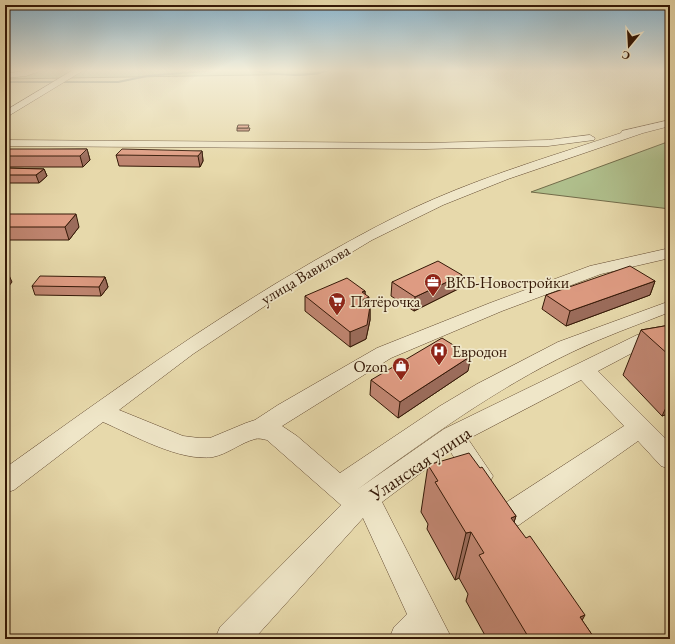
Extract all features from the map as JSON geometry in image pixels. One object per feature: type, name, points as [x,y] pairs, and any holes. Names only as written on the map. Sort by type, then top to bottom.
[{"type":"street","points":[[5,115],[29,100]]},
{"type":"street","name":"улица Вавилова","points":[[7,143],[425,146],[548,142],[602,137],[658,128],[670,123]]},
{"type":"street","name":"улица Вавилова","points":[[5,482],[186,349],[283,286],[367,237],[445,199],[556,158],[639,131]]},
{"type":"street","points":[[260,429],[286,411],[384,353],[496,306],[596,270],[670,253]]},
{"type":"street","points":[[339,488],[448,412],[485,389],[565,346],[670,306]]},
{"type":"street","name":"Уланская улица","points":[[232,639],[363,502],[453,436],[584,370],[652,346],[670,331]]},
{"type":"street","points":[[584,370],[670,458]]},
{"type":"street","points":[[100,411],[180,445],[200,448],[212,447],[254,429],[273,432],[288,443],[339,488],[363,502],[422,632]]},
{"type":"street","points":[[453,436],[516,526],[640,427]]},
{"type":"green space","points":[[670,141],[670,209],[531,192]]},
{"type":"building","points":[[238,125],[249,125],[248,128],[237,128]]},
{"type":"building","points":[[87,149],[80,156],[5,156],[5,150]]},
{"type":"building","points":[[122,149],[202,151],[198,156],[116,155]]},
{"type":"building","points":[[5,168],[44,169],[36,175],[5,175]]},
{"type":"building","points":[[5,214],[76,214],[65,227],[5,227]]},
{"type":"building","points":[[438,261],[462,275],[415,297],[392,282]]},
{"type":"building","points":[[630,266],[655,281],[570,311],[546,295]]},
{"type":"building","points":[[40,276],[105,277],[99,287],[32,286]]},
{"type":"building","points":[[347,278],[365,291],[362,292],[369,297],[362,300],[370,306],[367,325],[350,332],[305,296]]},
{"type":"building","points":[[670,325],[670,356],[641,330]]},
{"type":"building","points":[[442,338],[471,356],[400,402],[371,380]]},
{"type":"building","points":[[469,453],[480,468],[482,467],[516,516],[511,518],[526,538],[530,536],[585,615],[580,617],[595,639],[536,639],[534,636],[529,638],[479,555],[484,553],[471,532],[466,533],[435,482],[438,481],[428,465]]},
{"type":"place","name":"ВКБ-Новостройки","points":[[433,297]]},
{"type":"place","name":"Пятёрочка","points":[[337,316]]},
{"type":"place","name":"Евродон","points":[[439,366]]},
{"type":"place","name":"Ozon","points":[[401,381]]}]
